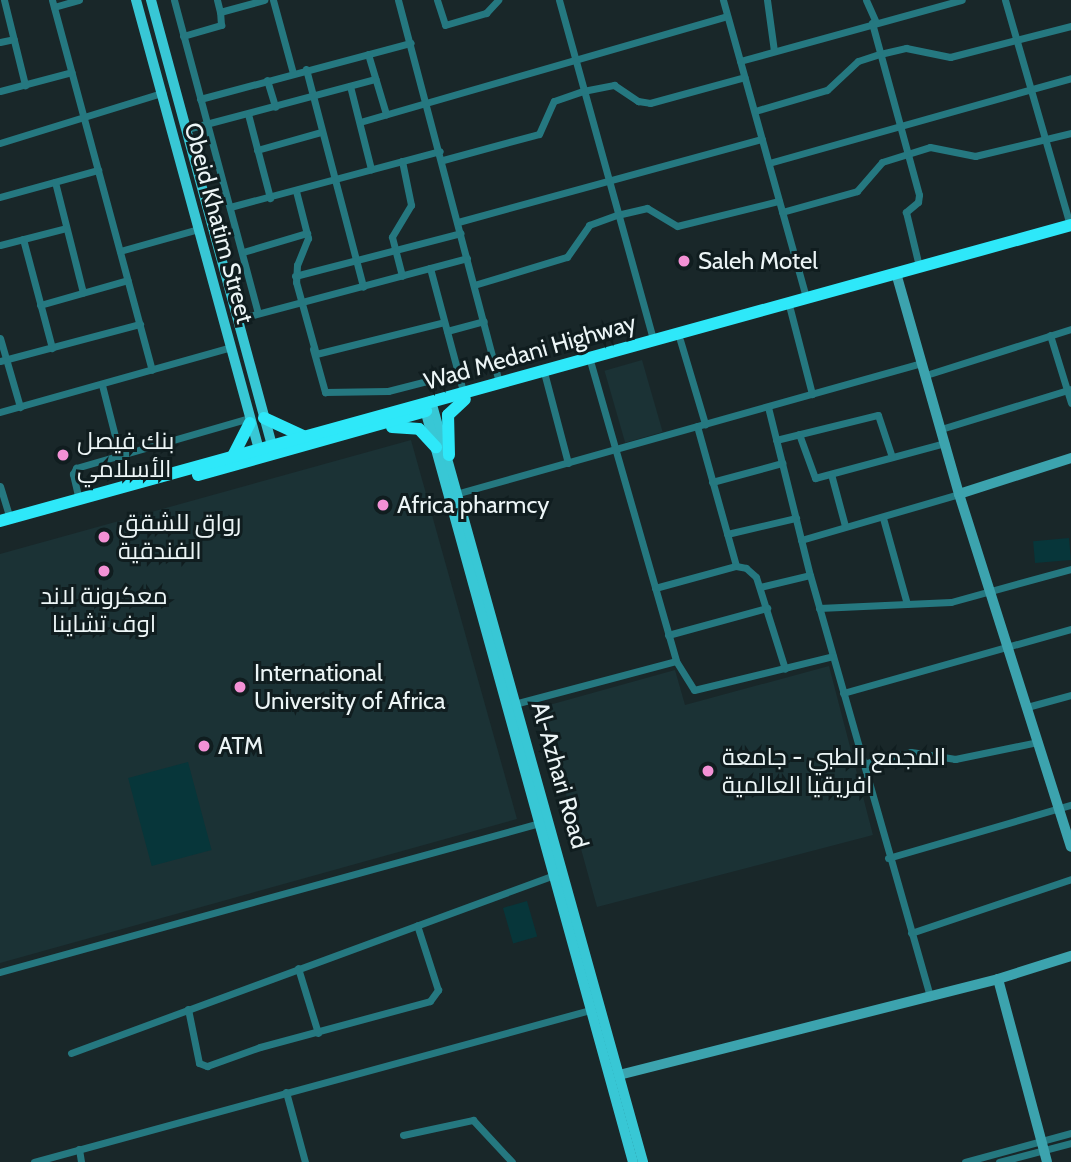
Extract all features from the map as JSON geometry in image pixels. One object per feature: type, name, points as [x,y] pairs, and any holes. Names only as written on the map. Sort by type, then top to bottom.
[{"type":"highway","name":"Wad Medani Highway","points":[[464,395],[499,381],[806,297],[897,277],[919,267],[1071,227]]},
{"type":"highway","name":"Wad Medani Highway","points":[[0,529],[464,395],[680,340],[1071,227]]},
{"type":"highway","points":[[449,455],[448,415],[464,395]]},
{"type":"highway","points":[[264,418],[302,442],[408,425],[419,429],[436,447]]},
{"type":"highway","points":[[233,456],[250,421]]},
{"type":"highway","name":"Wad Medani Highway","points":[[5,520],[233,456],[266,451]]},
{"type":"main road","name":"Obeid Khatim Street","points":[[136,0],[250,421],[266,451]]},
{"type":"main road","name":"Obeid Khatim Street","points":[[151,0],[264,418],[266,451]]},
{"type":"main road","name":"Al-Azhari Road","points":[[428,406],[436,447],[518,704],[546,821],[554,876],[633,1162]]},
{"type":"main road","name":"Al-Azhari Road","points":[[428,406],[449,455],[465,532],[643,1162]]},
{"type":"street","points":[[4,0],[25,85]]},
{"type":"street","points":[[79,0],[53,4],[152,370]]},
{"type":"street","points":[[174,0],[258,313]]},
{"type":"street","points":[[183,36],[221,25],[216,0]]},
{"type":"street","points":[[220,12],[264,0]]},
{"type":"street","points":[[273,0],[293,73]]},
{"type":"street","points":[[398,0],[443,160],[499,381]]},
{"type":"street","points":[[437,0],[445,25],[486,13],[498,0]]},
{"type":"street","points":[[558,0],[653,339]]},
{"type":"street","points":[[723,0],[806,297]]},
{"type":"street","points":[[766,0],[774,51]]},
{"type":"street","points":[[866,0],[919,195],[918,202],[906,212],[919,267]]},
{"type":"street","points":[[740,61],[962,0]]},
{"type":"street","points":[[1005,0],[1071,227]]},
{"type":"street","points":[[360,122],[426,100],[727,16]]},
{"type":"street","points":[[755,111],[827,90],[858,61],[880,54],[906,48],[950,57],[1071,26]]},
{"type":"street","points":[[0,42],[14,38]]},
{"type":"street","points":[[200,99],[411,43]]},
{"type":"street","points":[[368,54],[386,114]]},
{"type":"street","points":[[306,69],[363,287]]},
{"type":"street","points":[[0,92],[72,72]]},
{"type":"street","points":[[443,160],[539,134],[554,101],[583,91],[614,85],[638,101],[650,103],[745,77]]},
{"type":"street","points":[[769,163],[1071,78]]},
{"type":"street","points":[[187,129],[375,79]]},
{"type":"street","points":[[267,80],[275,107]]},
{"type":"street","points":[[350,86],[371,169]]},
{"type":"street","points":[[0,143],[162,93]]},
{"type":"street","points":[[248,114],[270,198]]},
{"type":"street","points":[[257,150],[321,132]]},
{"type":"street","points":[[782,212],[857,191],[878,164],[909,153],[935,146],[975,156],[1071,133]]},
{"type":"street","points":[[458,222],[762,139]]},
{"type":"street","points":[[230,207],[440,151]]},
{"type":"street","points":[[402,161],[411,205],[396,228],[394,251],[402,276]]},
{"type":"street","points":[[0,197],[99,170]]},
{"type":"street","points":[[55,182],[83,293]]},
{"type":"street","points":[[296,191],[307,233],[295,276],[325,392],[388,391],[458,373]]},
{"type":"street","points":[[474,285],[567,257],[589,225],[617,215],[647,208],[677,226],[779,201]]},
{"type":"street","points":[[0,244],[66,228]]},
{"type":"street","points":[[120,250],[199,229]]},
{"type":"street","points":[[243,252],[307,233]]},
{"type":"street","points":[[295,276],[461,233]]},
{"type":"street","points":[[23,239],[52,348]]},
{"type":"street","points":[[238,319],[467,258]]},
{"type":"street","points":[[430,268],[464,395]]},
{"type":"street","points":[[897,277],[959,494],[1071,847]]},
{"type":"street","points":[[40,305],[128,280]]},
{"type":"street","points":[[790,309],[812,394]]},
{"type":"street","points":[[310,335],[316,354],[446,326],[484,321]]},
{"type":"street","points":[[3,360],[140,324]]},
{"type":"street","points":[[926,375],[1071,328]]},
{"type":"street","points":[[1050,335],[1069,389],[1071,403]]},
{"type":"street","points":[[0,338],[3,360],[20,407]]},
{"type":"street","points":[[680,340],[712,482],[736,566]]},
{"type":"street","points":[[0,412],[231,347]]},
{"type":"street","points":[[459,493],[922,363]]},
{"type":"street","points":[[591,364],[676,661],[694,690],[833,656]]},
{"type":"street","points":[[545,376],[568,463]]},
{"type":"street","points":[[102,385],[128,487]]},
{"type":"street","points":[[941,429],[1069,389]]},
{"type":"street","points":[[768,407],[819,608],[888,858],[930,997]]},
{"type":"street","points":[[776,440],[878,415],[892,457]]},
{"type":"street","points":[[79,500],[73,474],[76,468],[250,421]]},
{"type":"street","points":[[799,434],[812,478],[945,443]]},
{"type":"street","points":[[801,540],[845,526],[883,518],[1071,458]]},
{"type":"street","points":[[712,482],[782,463]]},
{"type":"street","points":[[831,474],[845,526]]},
{"type":"street","points":[[0,486],[5,520]]},
{"type":"street","points":[[727,534],[796,518]]},
{"type":"street","points":[[883,518],[907,604]]},
{"type":"street","points":[[655,588],[736,566],[751,571],[760,587],[785,668]]},
{"type":"street","points":[[819,608],[951,602],[1071,569]]},
{"type":"street","points":[[760,587],[810,575]]},
{"type":"street","points":[[668,635],[766,608]]},
{"type":"street","points":[[843,693],[1071,629]]},
{"type":"street","points":[[518,704],[676,661]]},
{"type":"street","points":[[1027,707],[1071,695]]},
{"type":"street","points":[[863,764],[911,752],[955,759],[1038,742]]},
{"type":"street","points":[[888,858],[1071,805]]},
{"type":"street","points":[[0,972],[546,821]]},
{"type":"street","points":[[71,1053],[554,876]]},
{"type":"street","points":[[911,933],[1071,879]]},
{"type":"street","points":[[188,1009],[202,1066],[435,997],[437,985],[417,925]]},
{"type":"street","points":[[620,1075],[930,997],[1071,956]]},
{"type":"street","points":[[298,968],[318,1033]]},
{"type":"street","points":[[998,979],[1047,1162]]},
{"type":"street","points":[[34,1162],[590,1010]]},
{"type":"street","points":[[286,1092],[305,1162]]},
{"type":"street","points":[[403,1135],[473,1120],[512,1162]]},
{"type":"street","points":[[999,1162],[1071,1133]]},
{"type":"street","points":[[965,1162],[1043,1145],[1071,1143]]},
{"type":"street","points":[[79,1149],[81,1162]]},
{"type":"shaded area","points":[[642,360],[663,432],[625,443],[605,371]]},
{"type":"shaded area","name":"International University of Africa","points":[[411,440],[517,819],[0,963],[0,554]]},
{"type":"shaded area","points":[[1069,538],[1071,560],[1035,563],[1033,541]]},
{"type":"shaded area","name":"المجمع الطبي - جامعة افريقيا العالمية","points":[[829,666],[873,835],[597,907],[542,707],[675,670],[685,705]]},
{"type":"shaded area","points":[[188,762],[212,850],[152,866],[128,778]]},
{"type":"shaded area","points":[[527,901],[537,937],[513,943],[503,908]]},
{"type":"place","name":"Saleh Motel","points":[[684,261]]},
{"type":"place","name":"بنك فيصل الأسلامي","points":[[63,455]]},
{"type":"place","name":"Africa pharmcy","points":[[383,505]]},
{"type":"place","name":"رواق للشقق الفندقية","points":[[104,537]]},
{"type":"place","name":"معكرونة لاند اوف تشاينا","points":[[104,571]]},
{"type":"place","name":"International University of Africa","points":[[240,687]]},
{"type":"place","name":"ATM","points":[[204,746]]},
{"type":"place","name":"المجمع الطبي - جامعة افريقيا العالمية","points":[[708,771]]}]
